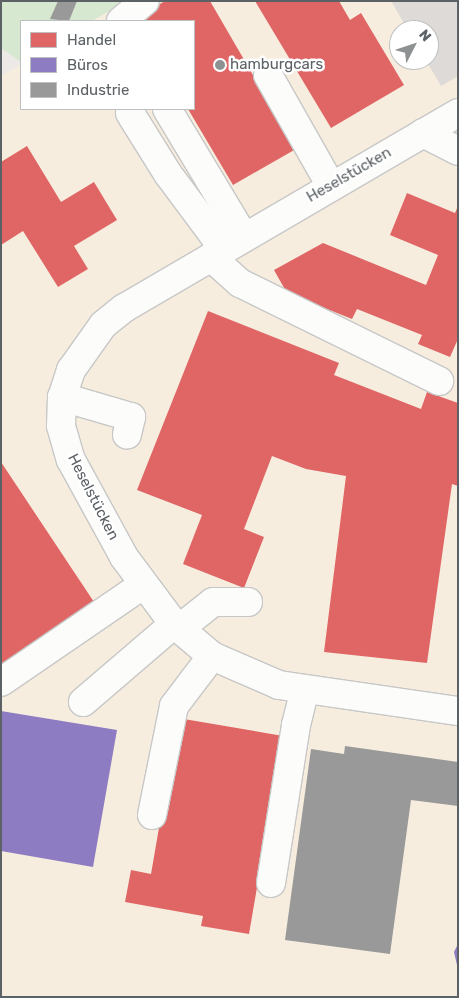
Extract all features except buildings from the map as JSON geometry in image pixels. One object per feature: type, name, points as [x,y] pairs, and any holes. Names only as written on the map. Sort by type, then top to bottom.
[{"type":"street","points":[[122,20],[145,1]]},
{"type":"street","points":[[268,75],[331,186]]},
{"type":"street","points":[[167,110],[240,283],[439,381]]},
{"type":"street","points":[[130,113],[168,174],[226,247]]},
{"type":"street","name":"Heselstücken","points":[[458,113],[226,247],[124,308],[103,324],[71,370],[62,397],[61,426],[72,460],[103,521],[144,584],[176,627],[212,656],[248,674],[306,690],[458,711]]},
{"type":"street","points":[[423,133],[458,151]]},
{"type":"street","points":[[62,397],[131,417],[127,435]]},
{"type":"street","points":[[1,682],[144,584]]},
{"type":"street","points":[[83,702],[176,627],[213,602],[248,602]]},
{"type":"street","points":[[152,815],[174,706],[212,656]]},
{"type":"street","points":[[271,882],[296,725],[306,690]]},
{"type":"shaded area","points":[[126,1],[391,1],[402,20],[389,20],[389,70],[432,70],[441,86],[458,76],[458,997],[1,997],[1,76],[20,65],[20,110],[195,110],[195,20],[94,20]]},
{"type":"shaded area","points":[[391,1],[458,1],[458,76],[441,86],[432,70],[439,70],[439,20],[402,20]]},
{"type":"green space","points":[[1,1],[126,1],[94,20],[20,20],[20,61],[1,48]]},
{"type":"place","name":"hamburgcars","points":[[220,65]]}]
